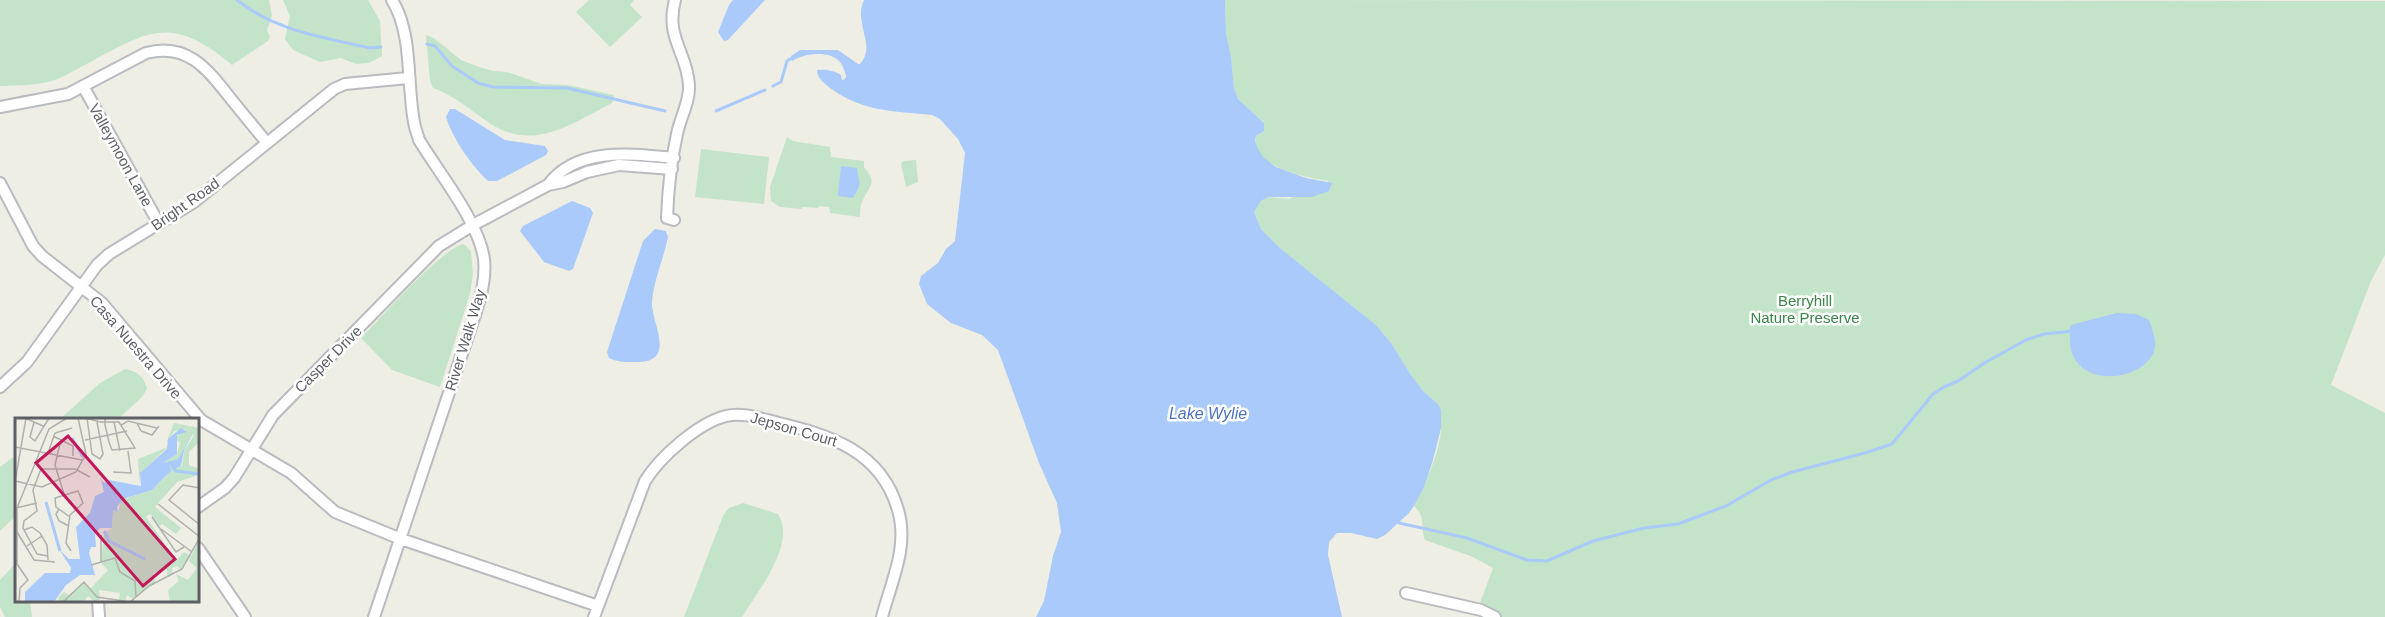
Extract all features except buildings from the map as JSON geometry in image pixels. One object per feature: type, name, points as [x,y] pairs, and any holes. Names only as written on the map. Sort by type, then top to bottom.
[{"type":"street","name":"River Walk Way","points":[[374,617],[483,290],[484,260],[473,225],[420,140],[412,117],[403,29],[398,9],[392,0]]},
{"type":"street","points":[[675,0],[671,21],[687,71],[690,89],[679,126],[667,216],[668,219],[675,220]]},
{"type":"street","points":[[0,106],[68,94],[146,53],[155,50],[175,51],[193,58],[208,70],[267,143]]},
{"type":"street","name":"Bright Road","points":[[0,387],[27,362],[97,265],[109,254],[194,202],[334,89],[345,84],[408,78]]},
{"type":"street","name":"Valleymoon Lane","points":[[83,86],[159,224]]},
{"type":"street","name":"Casper Drive","points":[[200,506],[225,488],[273,415],[439,246],[548,185],[610,166],[673,164]]},
{"type":"street","name":"Casa Nuestra Drive","points":[[0,183],[33,246],[42,256],[102,303],[199,418]]},
{"type":"street","name":"Jepson Court","points":[[596,612],[645,481],[652,470],[663,456],[711,422],[723,417],[743,414],[838,441],[857,451],[876,467],[892,492],[898,511],[902,538],[882,617]]},
{"type":"street","name":"Casa Nuestra Drive","points":[[200,419],[300,480],[332,510],[401,539],[596,612]]},
{"type":"street","points":[[200,551],[245,617]]},
{"type":"street","points":[[1406,593],[1481,610],[1493,616]]},
{"type":"green space","points":[[0,0],[269,0],[272,16],[267,30],[270,37],[268,41],[232,65],[210,48],[190,37],[173,33],[156,33],[121,45],[55,80],[0,86]]},
{"type":"green space","points":[[283,0],[368,0],[380,21],[382,56],[369,63],[356,64],[341,58],[320,62],[293,50],[285,39],[290,16]]},
{"type":"green space","points":[[589,0],[634,0],[630,5],[642,17],[610,47],[576,12]]},
{"type":"green space","name":"Berryhill Nature Preserve","points":[[1225,0],[2385,1],[2385,255],[2371,281],[2331,385],[2385,413],[2385,617],[1500,617],[1479,606],[1493,568],[1473,557],[1425,540],[1420,514],[1414,506],[1438,448],[1441,428],[1438,404],[1423,391],[1376,325],[1280,248],[1261,229],[1254,212],[1261,201],[1268,197],[1289,199],[1329,181],[1282,169],[1270,163],[1256,147],[1256,136],[1264,131],[1264,123],[1238,99],[1234,88],[1226,33]]},
{"type":"green space","points":[[426,35],[434,38],[461,60],[479,67],[507,72],[542,84],[568,85],[614,95],[612,103],[553,132],[523,135],[507,132],[491,124],[449,95],[433,88],[430,81]]},
{"type":"green space","points":[[787,137],[793,141],[830,147],[831,157],[864,161],[864,167],[872,182],[861,204],[860,217],[830,213],[829,207],[802,207],[802,209],[780,207],[771,201],[770,187]]},
{"type":"green space","points":[[701,149],[769,157],[764,204],[695,197]]},
{"type":"green space","points":[[916,160],[918,182],[906,187],[901,164],[903,161]]},
{"type":"green space","points":[[464,244],[471,251],[473,273],[470,294],[440,387],[392,370],[361,338],[427,270],[442,257]]},
{"type":"green space","points":[[125,369],[139,375],[147,389],[142,397],[119,418],[61,418],[100,383]]},
{"type":"green space","points":[[15,456],[15,517],[0,531],[0,467]]},
{"type":"green space","points":[[743,503],[778,514],[783,526],[783,539],[773,567],[742,617],[684,617],[723,516],[729,508]]},
{"type":"green space","points":[[15,564],[15,602],[30,602],[32,617],[5,617],[0,607],[0,580]]},
{"type":"water","points":[[733,0],[765,0],[728,40],[724,41],[718,32]]},
{"type":"water","name":"Lake Wylie","points":[[864,0],[1225,0],[1226,33],[1234,88],[1238,99],[1264,123],[1264,131],[1256,136],[1258,149],[1263,157],[1276,167],[1306,178],[1332,183],[1329,191],[1312,197],[1268,197],[1261,201],[1254,212],[1261,229],[1280,248],[1376,325],[1423,391],[1438,404],[1441,410],[1441,428],[1433,460],[1424,487],[1408,514],[1385,535],[1377,539],[1351,533],[1337,533],[1329,542],[1328,555],[1342,617],[1036,617],[1044,601],[1053,556],[1061,532],[1057,503],[1039,463],[998,350],[982,335],[951,323],[927,304],[919,284],[921,276],[938,263],[946,249],[955,241],[965,153],[958,139],[940,119],[932,115],[866,106],[830,88],[820,78],[817,70],[832,71],[841,75],[842,80],[845,79],[843,67],[836,58],[817,54],[803,56],[792,61],[790,59],[800,50],[838,50],[860,64],[865,57],[866,50],[861,17]]},
{"type":"water","points":[[450,109],[455,109],[505,140],[545,146],[548,151],[546,155],[497,181],[488,181],[469,160],[453,134],[446,117]]},
{"type":"water","points":[[841,166],[857,168],[859,186],[853,198],[838,196]]},
{"type":"water","points":[[572,201],[590,208],[593,213],[573,269],[569,271],[544,262],[520,231],[523,226]]},
{"type":"water","points":[[655,229],[666,231],[668,237],[652,301],[660,347],[651,360],[624,362],[613,360],[609,358],[607,352],[643,241]]},
{"type":"water","points":[[2117,313],[2136,314],[2149,320],[2154,334],[2155,347],[2150,359],[2140,368],[2127,374],[2097,375],[2084,369],[2075,359],[2070,343],[2071,325]]},
{"type":"waterway","points":[[237,0],[267,19],[300,32],[370,48],[381,47]]},
{"type":"waterway","points":[[427,44],[435,46],[452,66],[478,83],[493,87],[567,88],[665,111]]},
{"type":"waterway","points":[[773,86],[781,82],[787,61],[790,59]]},
{"type":"waterway","points":[[716,111],[765,90]]},
{"type":"waterway","points":[[1399,523],[1467,538],[1527,560],[1547,561],[1593,541],[1644,528],[1678,524],[1726,506],[1771,480],[1792,472],[1892,444],[1933,394],[1944,387],[2026,340],[2044,334],[2073,331]]}]
